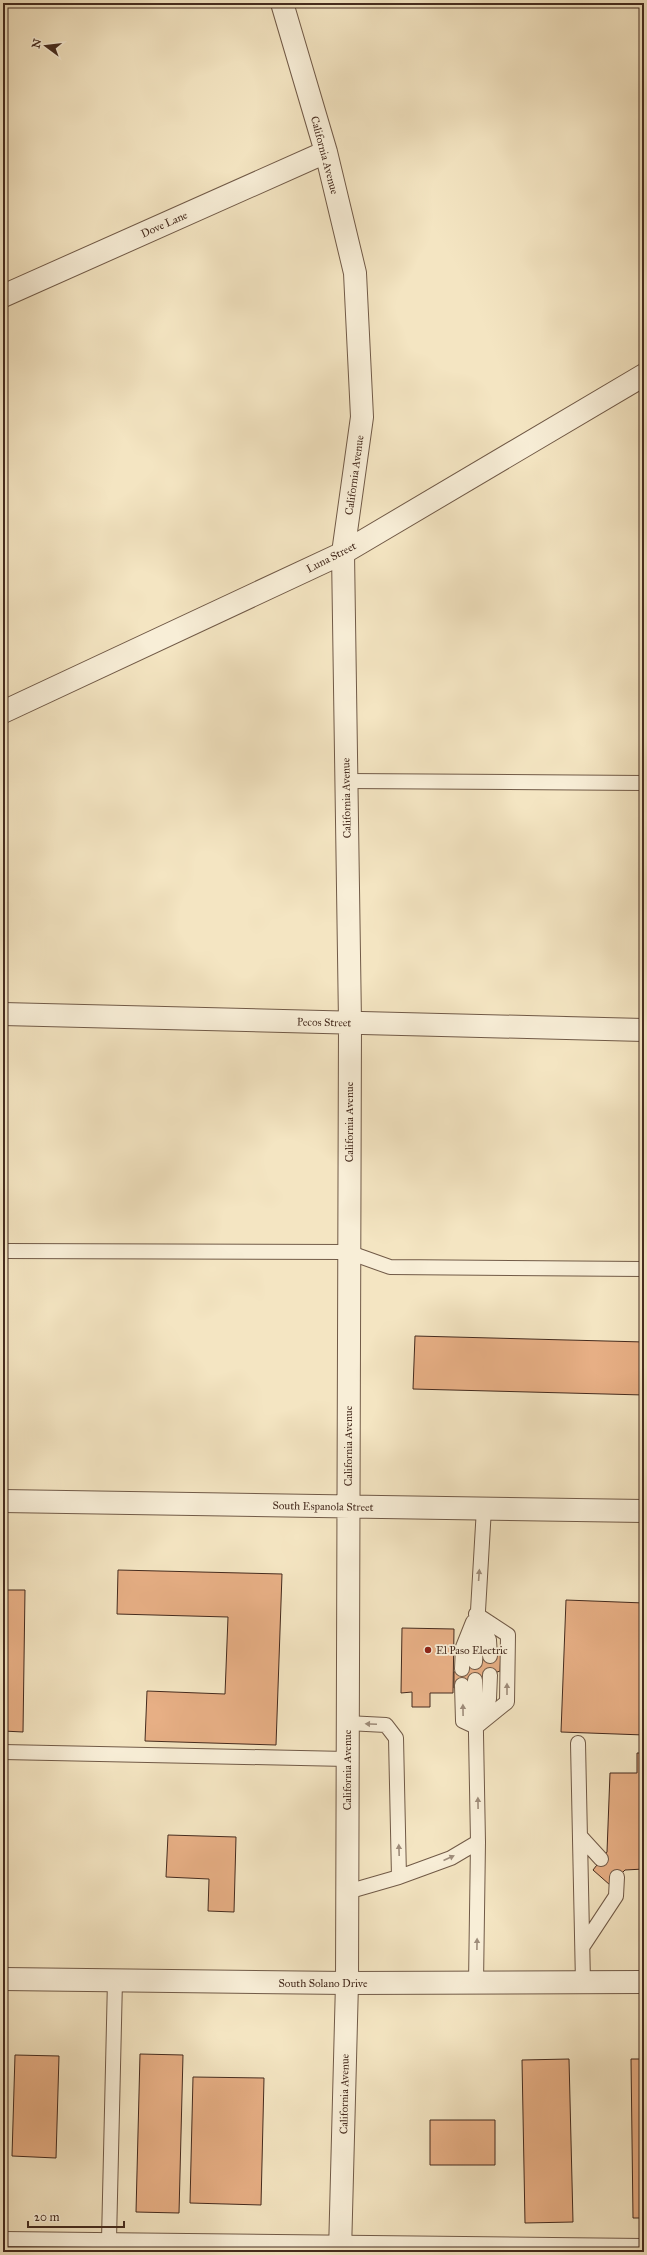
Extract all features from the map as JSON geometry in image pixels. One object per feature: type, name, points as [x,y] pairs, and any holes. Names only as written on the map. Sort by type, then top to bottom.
[{"type":"street","name":"California Avenue","points":[[282,3],[326,152],[355,273],[362,417],[343,553],[350,1022],[348,1252],[347,1892],[340,2247]]},
{"type":"street","name":"Dove Lane","points":[[3,296],[326,152]]},
{"type":"street","name":"Luna Street","points":[[3,712],[343,553],[644,375]]},
{"type":"street","name":"Pecos Street","points":[[3,1014],[644,1030]]},
{"type":"street","name":"South Espanola Street","points":[[3,1500],[644,1511]]},
{"type":"street","name":"South Solano Drive","points":[[3,1979],[346,1983],[644,1982]]},
{"type":"lane","points":[[346,781],[644,783]]},
{"type":"lane","points":[[3,1251],[348,1252],[390,1267],[644,1269]]},
{"type":"lane","points":[[475,1662],[476,1614],[484,1508]]},
{"type":"lane","points":[[476,1614],[489,1640],[490,1656]]},
{"type":"lane","points":[[462,1669],[463,1646],[476,1614]]},
{"type":"lane","points":[[476,1614],[508,1635],[507,1702],[476,1727]]},
{"type":"lane","points":[[476,1727],[489,1699],[490,1675]]},
{"type":"lane","points":[[469,1683],[476,1727],[478,1842],[476,1983]]},
{"type":"lane","points":[[347,1723],[386,1724],[396,1738],[399,1876]]},
{"type":"lane","points":[[578,1743],[583,1983]]},
{"type":"lane","points":[[3,1752],[347,1759]]},
{"type":"lane","points":[[580,1836],[601,1859]]},
{"type":"lane","points":[[347,1892],[451,1858],[478,1842]]},
{"type":"lane","points":[[583,1946],[616,1896],[617,1877]]},
{"type":"lane","points":[[109,2240],[115,1980]]},
{"type":"lane","points":[[3,2239],[109,2240],[340,2247],[644,2246]]},
{"type":"building","points":[[415,1336],[644,1342],[644,1395],[413,1389]]},
{"type":"building","points":[[118,1570],[282,1574],[276,1745],[145,1741],[147,1691],[225,1694],[228,1617],[117,1614]]},
{"type":"building","points":[[3,1590],[25,1590],[23,1732],[3,1731]]},
{"type":"building","points":[[566,1600],[644,1603],[644,1735],[561,1732]]},
{"type":"building","name":"El Paso Electric","points":[[402,1628],[454,1629],[453,1693],[430,1693],[430,1707],[412,1707],[412,1692],[401,1693]]},
{"type":"building","points":[[501,1651],[500,1671],[454,1688],[454,1672]]},
{"type":"building","points":[[637,1753],[644,1753],[644,1869],[625,1870],[610,1885],[593,1870],[607,1852],[610,1773],[637,1773]]},
{"type":"building","points":[[168,1835],[236,1837],[234,1912],[208,1911],[209,1879],[166,1877]]},
{"type":"building","points":[[140,2054],[183,2055],[179,2213],[136,2212]]},
{"type":"building","points":[[15,2055],[59,2056],[56,2158],[12,2156]]},
{"type":"building","points":[[569,2059],[573,2222],[525,2223],[522,2060]]},
{"type":"building","points":[[631,2059],[644,2059],[644,2218],[633,2218]]},
{"type":"building","points":[[193,2077],[264,2078],[261,2205],[190,2203]]},
{"type":"building","points":[[430,2120],[495,2120],[495,2165],[430,2165]]},
{"type":"place","name":"El Paso Electric","points":[[428,1650]]}]
